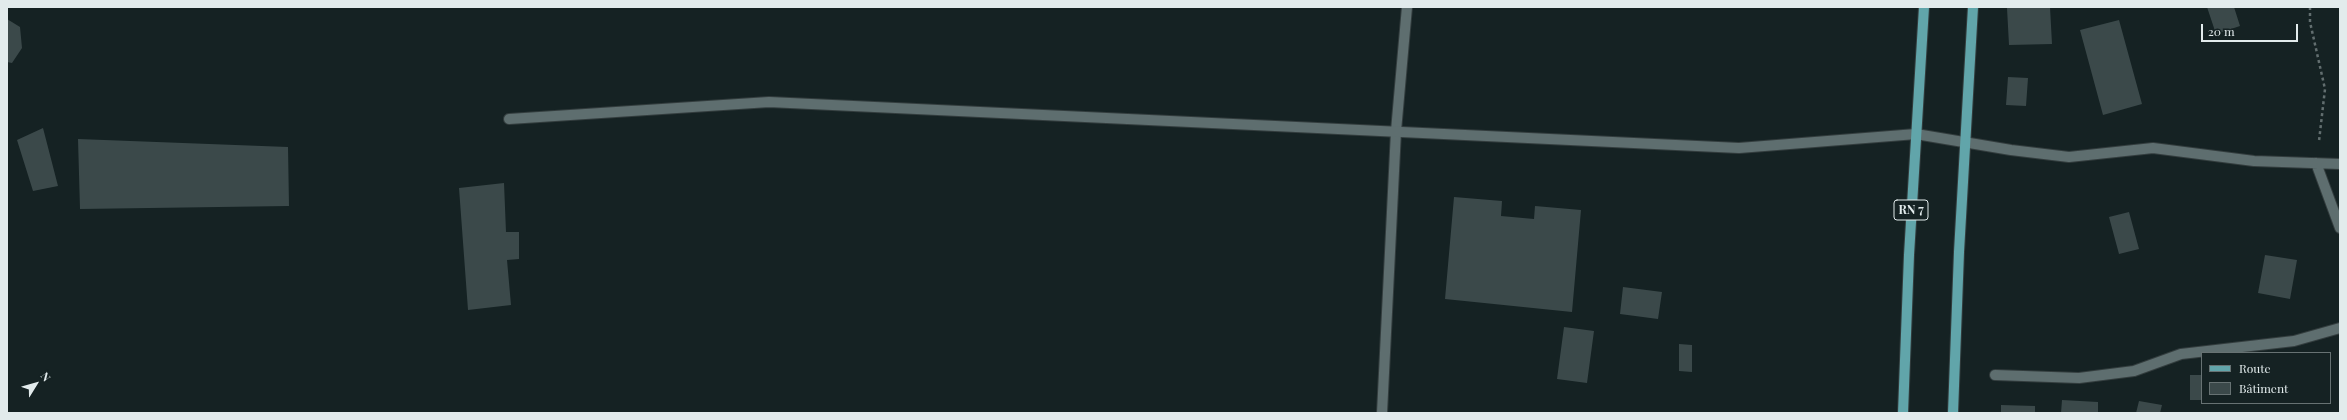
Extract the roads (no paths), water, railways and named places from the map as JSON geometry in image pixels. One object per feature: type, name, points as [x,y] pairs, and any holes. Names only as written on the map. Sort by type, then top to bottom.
[{"type":"main road","name":"RN 7","points":[[1903,413],[1916,134],[1924,7]]},
{"type":"main road","points":[[1952,413],[1973,7]]},
{"type":"street","points":[[1382,413],[1396,131],[1407,7]]},
{"type":"street","points":[[509,119],[769,102],[1739,148],[1916,134],[2069,156],[2152,148],[2254,161],[2340,164]]},
{"type":"street","points":[[2316,163],[2340,228]]},
{"type":"street","points":[[1995,375],[2079,378],[2134,371],[2181,354],[2294,341],[2340,328]]}]
